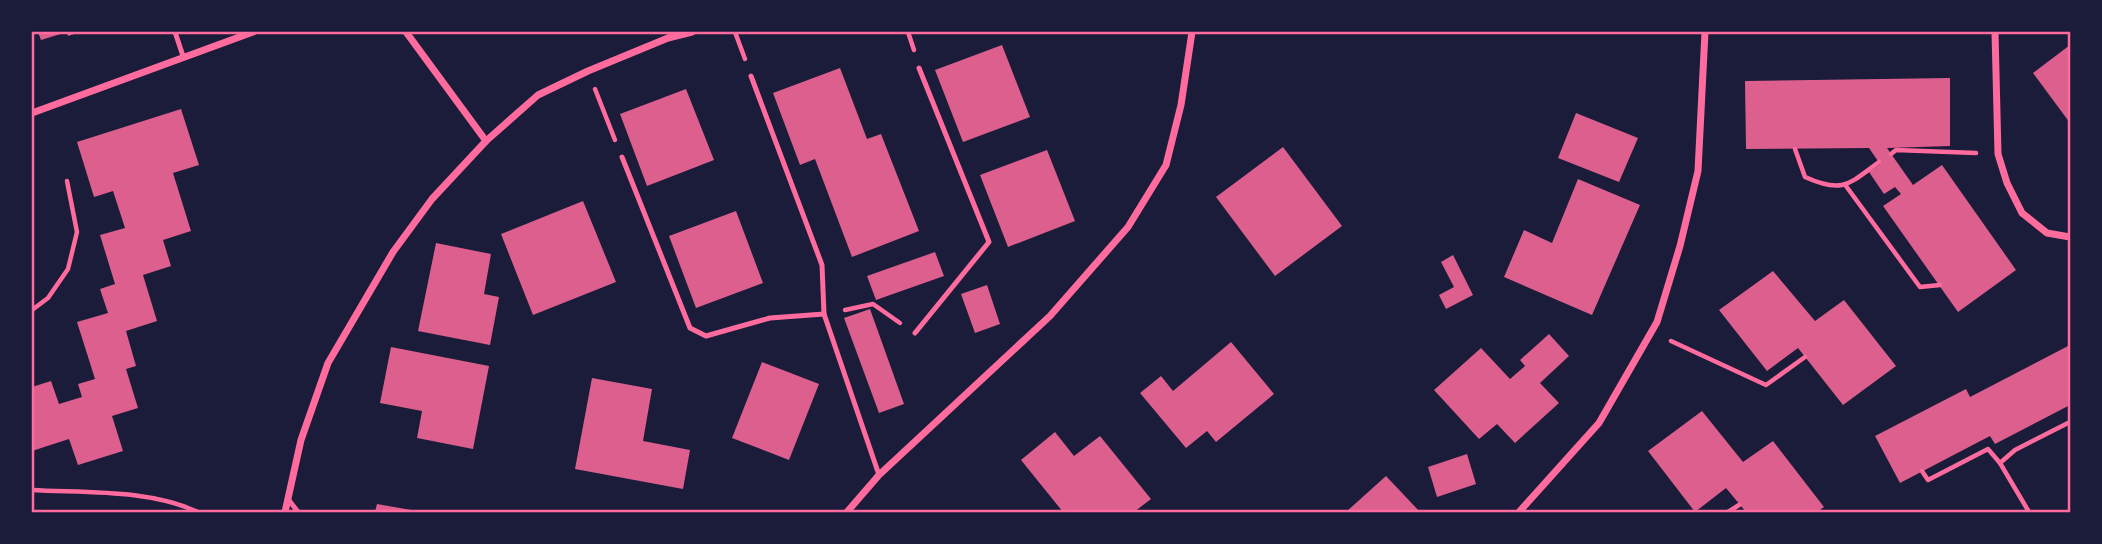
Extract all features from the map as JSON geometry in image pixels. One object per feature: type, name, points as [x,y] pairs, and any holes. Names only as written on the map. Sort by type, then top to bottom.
[{"type":"street","points":[[32,113],[253,32]]},
{"type":"street","points":[[406,32],[486,141]]},
{"type":"street","points":[[285,513],[301,440],[328,363],[393,252],[432,199],[486,141],[538,95],[668,38],[692,32]]},
{"type":"street","points":[[847,513],[880,475],[1050,316],[1128,227],[1166,165],[1181,106],[1192,32]]},
{"type":"street","points":[[1519,513],[1599,423],[1657,321],[1681,246],[1698,171],[1705,32]]},
{"type":"street","points":[[1995,32],[1998,154],[2007,183],[2022,214],[2048,233],[2070,237]]},
{"type":"lane","points":[[175,32],[183,56]]},
{"type":"lane","points":[[915,333],[989,242],[919,68]]},
{"type":"lane","points":[[751,76],[822,265],[824,314],[880,475]]},
{"type":"lane","points":[[622,157],[690,328],[706,336],[770,318],[824,314]]},
{"type":"lane","points":[[288,499],[298,513]]},
{"type":"path","points":[[735,32],[751,76]]},
{"type":"path","points":[[588,71],[622,157]]},
{"type":"path","points":[[1795,149],[1805,177],[1820,184],[1846,186],[1879,162]]},
{"type":"path","points":[[1891,154],[1896,150],[1998,154]]},
{"type":"path","points":[[32,310],[48,298],[68,269],[77,232],[67,181]]},
{"type":"path","points":[[1846,186],[1920,288],[1940,285]]},
{"type":"path","points":[[824,314],[873,304],[915,333]]},
{"type":"path","points":[[1651,332],[1766,385],[1805,357]]},
{"type":"path","points":[[2000,463],[2015,450],[2070,422]]},
{"type":"path","points":[[1922,471],[1928,480],[1989,449],[2029,513]]},
{"type":"path","points":[[32,491],[141,497],[180,504],[198,513]]},
{"type":"path","points":[[1728,513],[1739,505]]},
{"type":"building","points":[[38,32],[67,32],[41,40]]},
{"type":"building","points":[[1002,45],[1030,117],[963,142],[935,70]]},
{"type":"building","points":[[2070,45],[2070,123],[2033,73]]},
{"type":"building","points":[[840,68],[867,139],[881,134],[919,231],[852,257],[815,159],[800,165],[773,93]]},
{"type":"building","points":[[1950,78],[1950,146],[1887,148],[1913,185],[1942,165],[2016,270],[1958,312],[1883,206],[1901,194],[1895,187],[1884,194],[1869,172],[1880,164],[1869,148],[1746,149],[1745,81]]},
{"type":"building","points":[[686,89],[714,160],[647,186],[620,114]]},
{"type":"building","points":[[181,109],[199,165],[173,173],[191,231],[163,240],[171,266],[143,275],[157,321],[126,331],[136,366],[126,369],[138,408],[112,416],[123,451],[78,465],[69,439],[32,451],[32,387],[51,381],[59,404],[82,397],[78,384],[95,379],[77,322],[108,313],[100,289],[115,284],[100,235],[125,228],[113,191],[94,197],[77,142]]},
{"type":"building","points":[[1576,113],[1638,138],[1619,182],[1558,158]]},
{"type":"building","points":[[1283,147],[1342,226],[1275,276],[1216,197]]},
{"type":"building","points":[[1047,150],[1075,221],[1008,247],[980,175]]},
{"type":"building","points":[[1578,179],[1640,205],[1592,315],[1504,277],[1524,230],[1552,243]]},
{"type":"building","points":[[583,201],[616,282],[533,315],[501,234]]},
{"type":"building","points":[[736,211],[763,283],[696,308],[669,236]]},
{"type":"building","points":[[436,243],[491,254],[484,294],[499,297],[490,345],[418,331]]},
{"type":"building","points":[[935,252],[944,276],[876,300],[867,276]]},
{"type":"building","points":[[1453,255],[1473,295],[1446,309],[1439,295],[1454,287],[1441,262]]},
{"type":"building","points":[[1773,271],[1815,321],[1844,300],[1896,366],[1843,405],[1798,348],[1767,371],[1719,310]]},
{"type":"building","points":[[987,285],[1000,324],[975,333],[961,294]]},
{"type":"building","points":[[870,309],[904,404],[879,413],[844,318]]},
{"type":"building","points":[[1549,334],[1569,356],[1540,383],[1559,403],[1515,443],[1497,424],[1479,439],[1434,390],[1481,348],[1510,379],[1525,366],[1520,360]]},
{"type":"building","points":[[1231,342],[1274,394],[1216,442],[1207,431],[1186,448],[1140,393],[1161,376],[1173,391]]},
{"type":"building","points":[[2070,345],[2070,405],[1995,444],[1990,436],[1900,483],[1875,436],[1966,389],[1970,397]]},
{"type":"building","points":[[391,347],[489,366],[473,449],[417,438],[422,411],[380,403]]},
{"type":"building","points":[[762,362],[819,384],[789,460],[732,438]]},
{"type":"building","points":[[592,378],[652,389],[643,441],[690,450],[683,489],[575,469]]},
{"type":"building","points":[[1702,411],[1743,462],[1773,441],[1824,507],[1817,512],[1746,512],[1726,488],[1695,512],[1648,451]]},
{"type":"building","points":[[1055,432],[1074,456],[1100,436],[1151,499],[1134,512],[1063,512],[1021,460]]},
{"type":"building","points":[[1467,454],[1476,484],[1437,497],[1428,467]]},
{"type":"building","points":[[1386,476],[1420,512],[1346,512]]},
{"type":"building","points":[[377,504],[417,511],[417,512],[375,512]]}]
